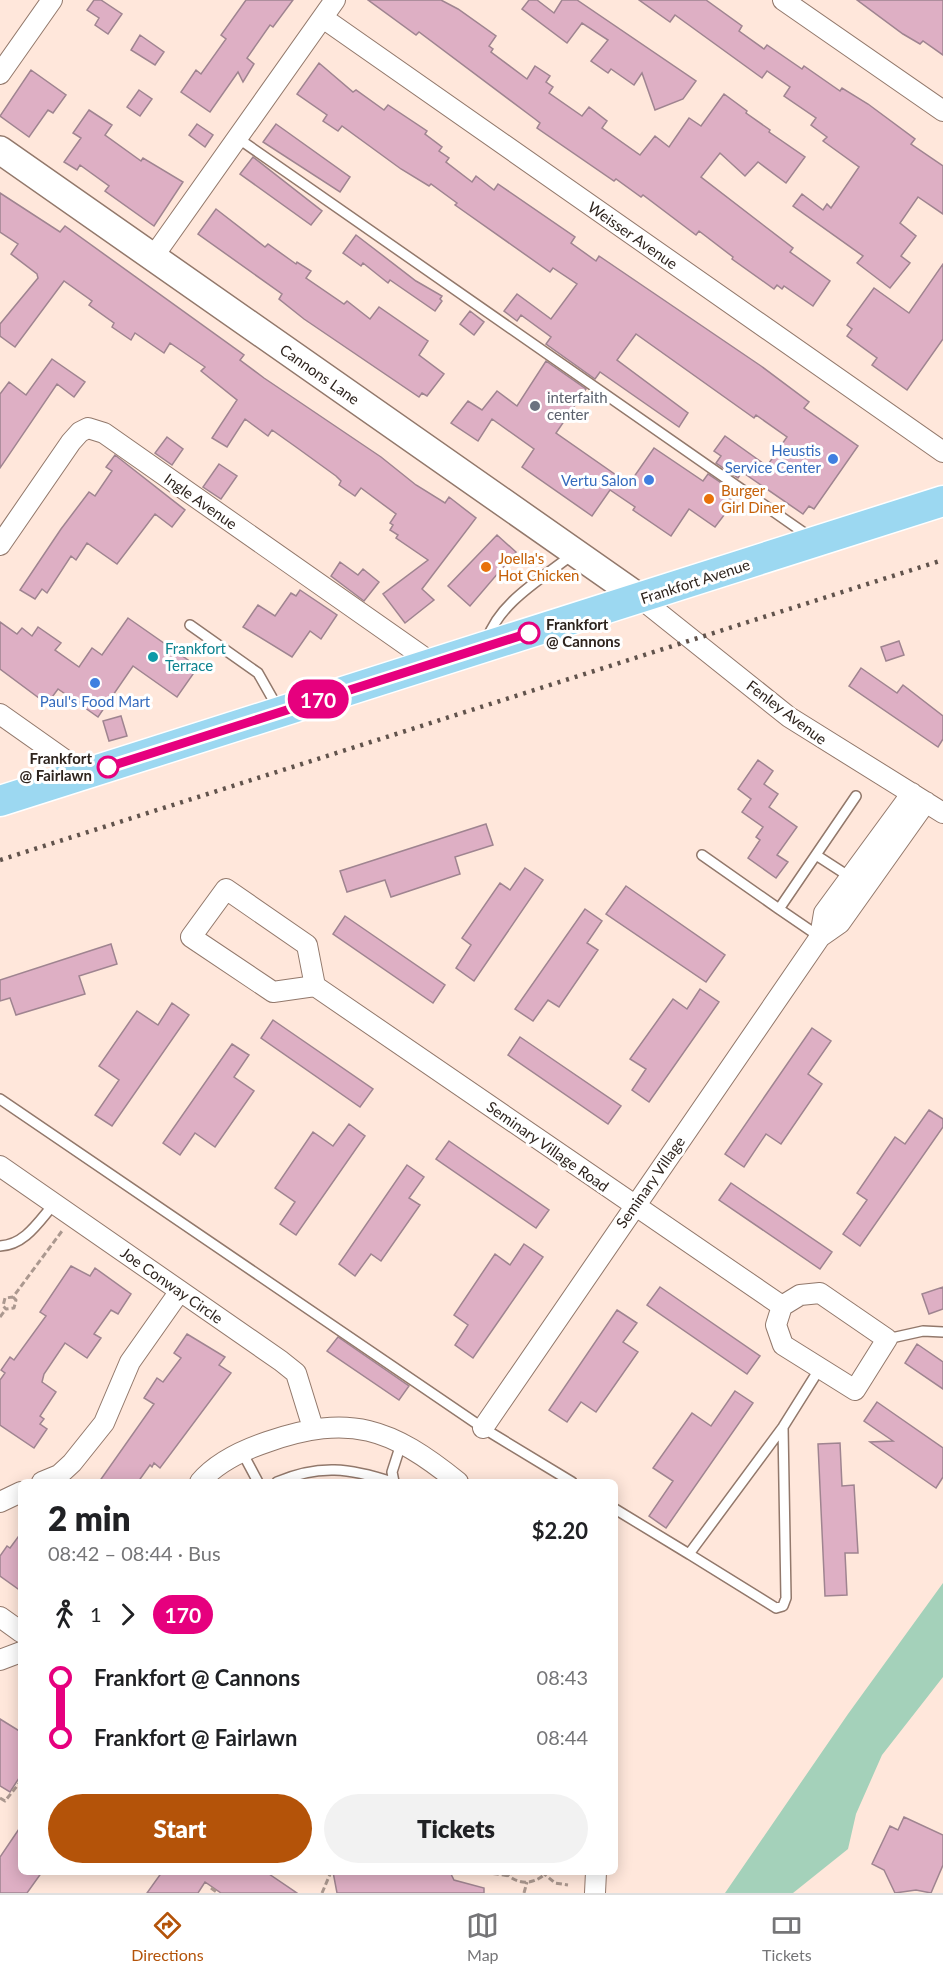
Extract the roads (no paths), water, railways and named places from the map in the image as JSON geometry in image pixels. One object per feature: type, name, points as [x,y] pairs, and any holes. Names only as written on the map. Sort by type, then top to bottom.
[{"type":"main road","name":"Cannons Lane","points":[[0,150],[640,598]]},
{"type":"main road","name":"Frankfort Avenue","points":[[0,801],[943,501]]},
{"type":"street","points":[[0,74],[52,0]]},
{"type":"street","points":[[153,257],[335,0]]},
{"type":"street","points":[[783,0],[943,111]]},
{"type":"street","name":"Weisser Avenue","points":[[323,18],[943,452]]},
{"type":"street","name":"Ingle Avenue","points":[[0,545],[71,442],[80,432],[88,428],[104,433],[432,663]]},
{"type":"street","name":"Fenley Avenue","points":[[640,598],[789,717],[943,813]]},
{"type":"street","points":[[0,714],[85,774]]},
{"type":"street","name":"Seminary Village","points":[[820,937],[824,914],[850,877],[919,798]]},
{"type":"street","name":"Seminary Village","points":[[483,1428],[820,937],[840,923],[919,798]]},
{"type":"street","points":[[226,889],[307,945],[315,986],[273,992],[191,937],[226,889]]},
{"type":"street","name":"Seminary Village Road","points":[[315,986],[782,1306]]},
{"type":"street","name":"Joe Conway Circle","points":[[0,1166],[296,1373],[313,1428]]},
{"type":"street","points":[[49,1479],[59,1475],[72,1463],[104,1423],[130,1362],[180,1290]]},
{"type":"street","points":[[820,1293],[887,1339],[855,1390],[783,1345],[776,1324],[782,1306],[800,1295],[820,1293]]},
{"type":"street","points":[[204,1479],[242,1452],[313,1428],[331,1426],[362,1428],[401,1444],[432,1461],[454,1479]]},
{"type":"street","points":[[0,1502],[18,1493]]},
{"type":"street","points":[[0,1617],[18,1630]]},
{"type":"street","points":[[0,1660],[18,1653]]},
{"type":"street","points":[[596,1875],[596,1893]]},
{"type":"lane","points":[[238,139],[817,542]]},
{"type":"lane","points":[[486,646],[492,624],[509,605],[575,552]]},
{"type":"lane","points":[[190,625],[258,673],[280,712]]},
{"type":"lane","points":[[779,909],[856,796]]},
{"type":"lane","points":[[702,855],[820,937]]},
{"type":"lane","points":[[816,855],[850,877]]},
{"type":"lane","points":[[0,1099],[483,1428],[567,1479]]},
{"type":"lane","points":[[0,1246],[9,1246],[30,1233],[54,1204]]},
{"type":"lane","points":[[887,1339],[923,1331],[943,1332]]},
{"type":"lane","points":[[689,1554],[783,1427],[820,1368]]},
{"type":"lane","points":[[618,1511],[776,1608],[783,1606],[786,1598],[783,1427]]},
{"type":"lane","points":[[393,1479],[392,1472],[401,1444]]},
{"type":"lane","points":[[242,1452],[256,1479]]},
{"type":"lane","points":[[286,1479],[315,1470],[342,1468],[382,1479]]},
{"type":"railway","points":[[0,860],[943,560]]},
{"type":"place","name":"interfaith center","points":[[535,406]]},
{"type":"place","name":"Heustis Service Center","points":[[833,459]]},
{"type":"place","name":"Vertu Salon","points":[[649,480]]},
{"type":"place","name":"Burger Girl Diner","points":[[709,499]]},
{"type":"place","name":"Joella's Hot Chicken","points":[[486,567]]},
{"type":"place","name":"Frankfort @ Cannons","points":[[529,633]]},
{"type":"place","name":"Frankfort Terrace","points":[[153,657]]},
{"type":"place","name":"Paul's Food Mart","points":[[95,683]]},
{"type":"place","name":"Frankfort @ Fairlawn","points":[[108,767]]}]
